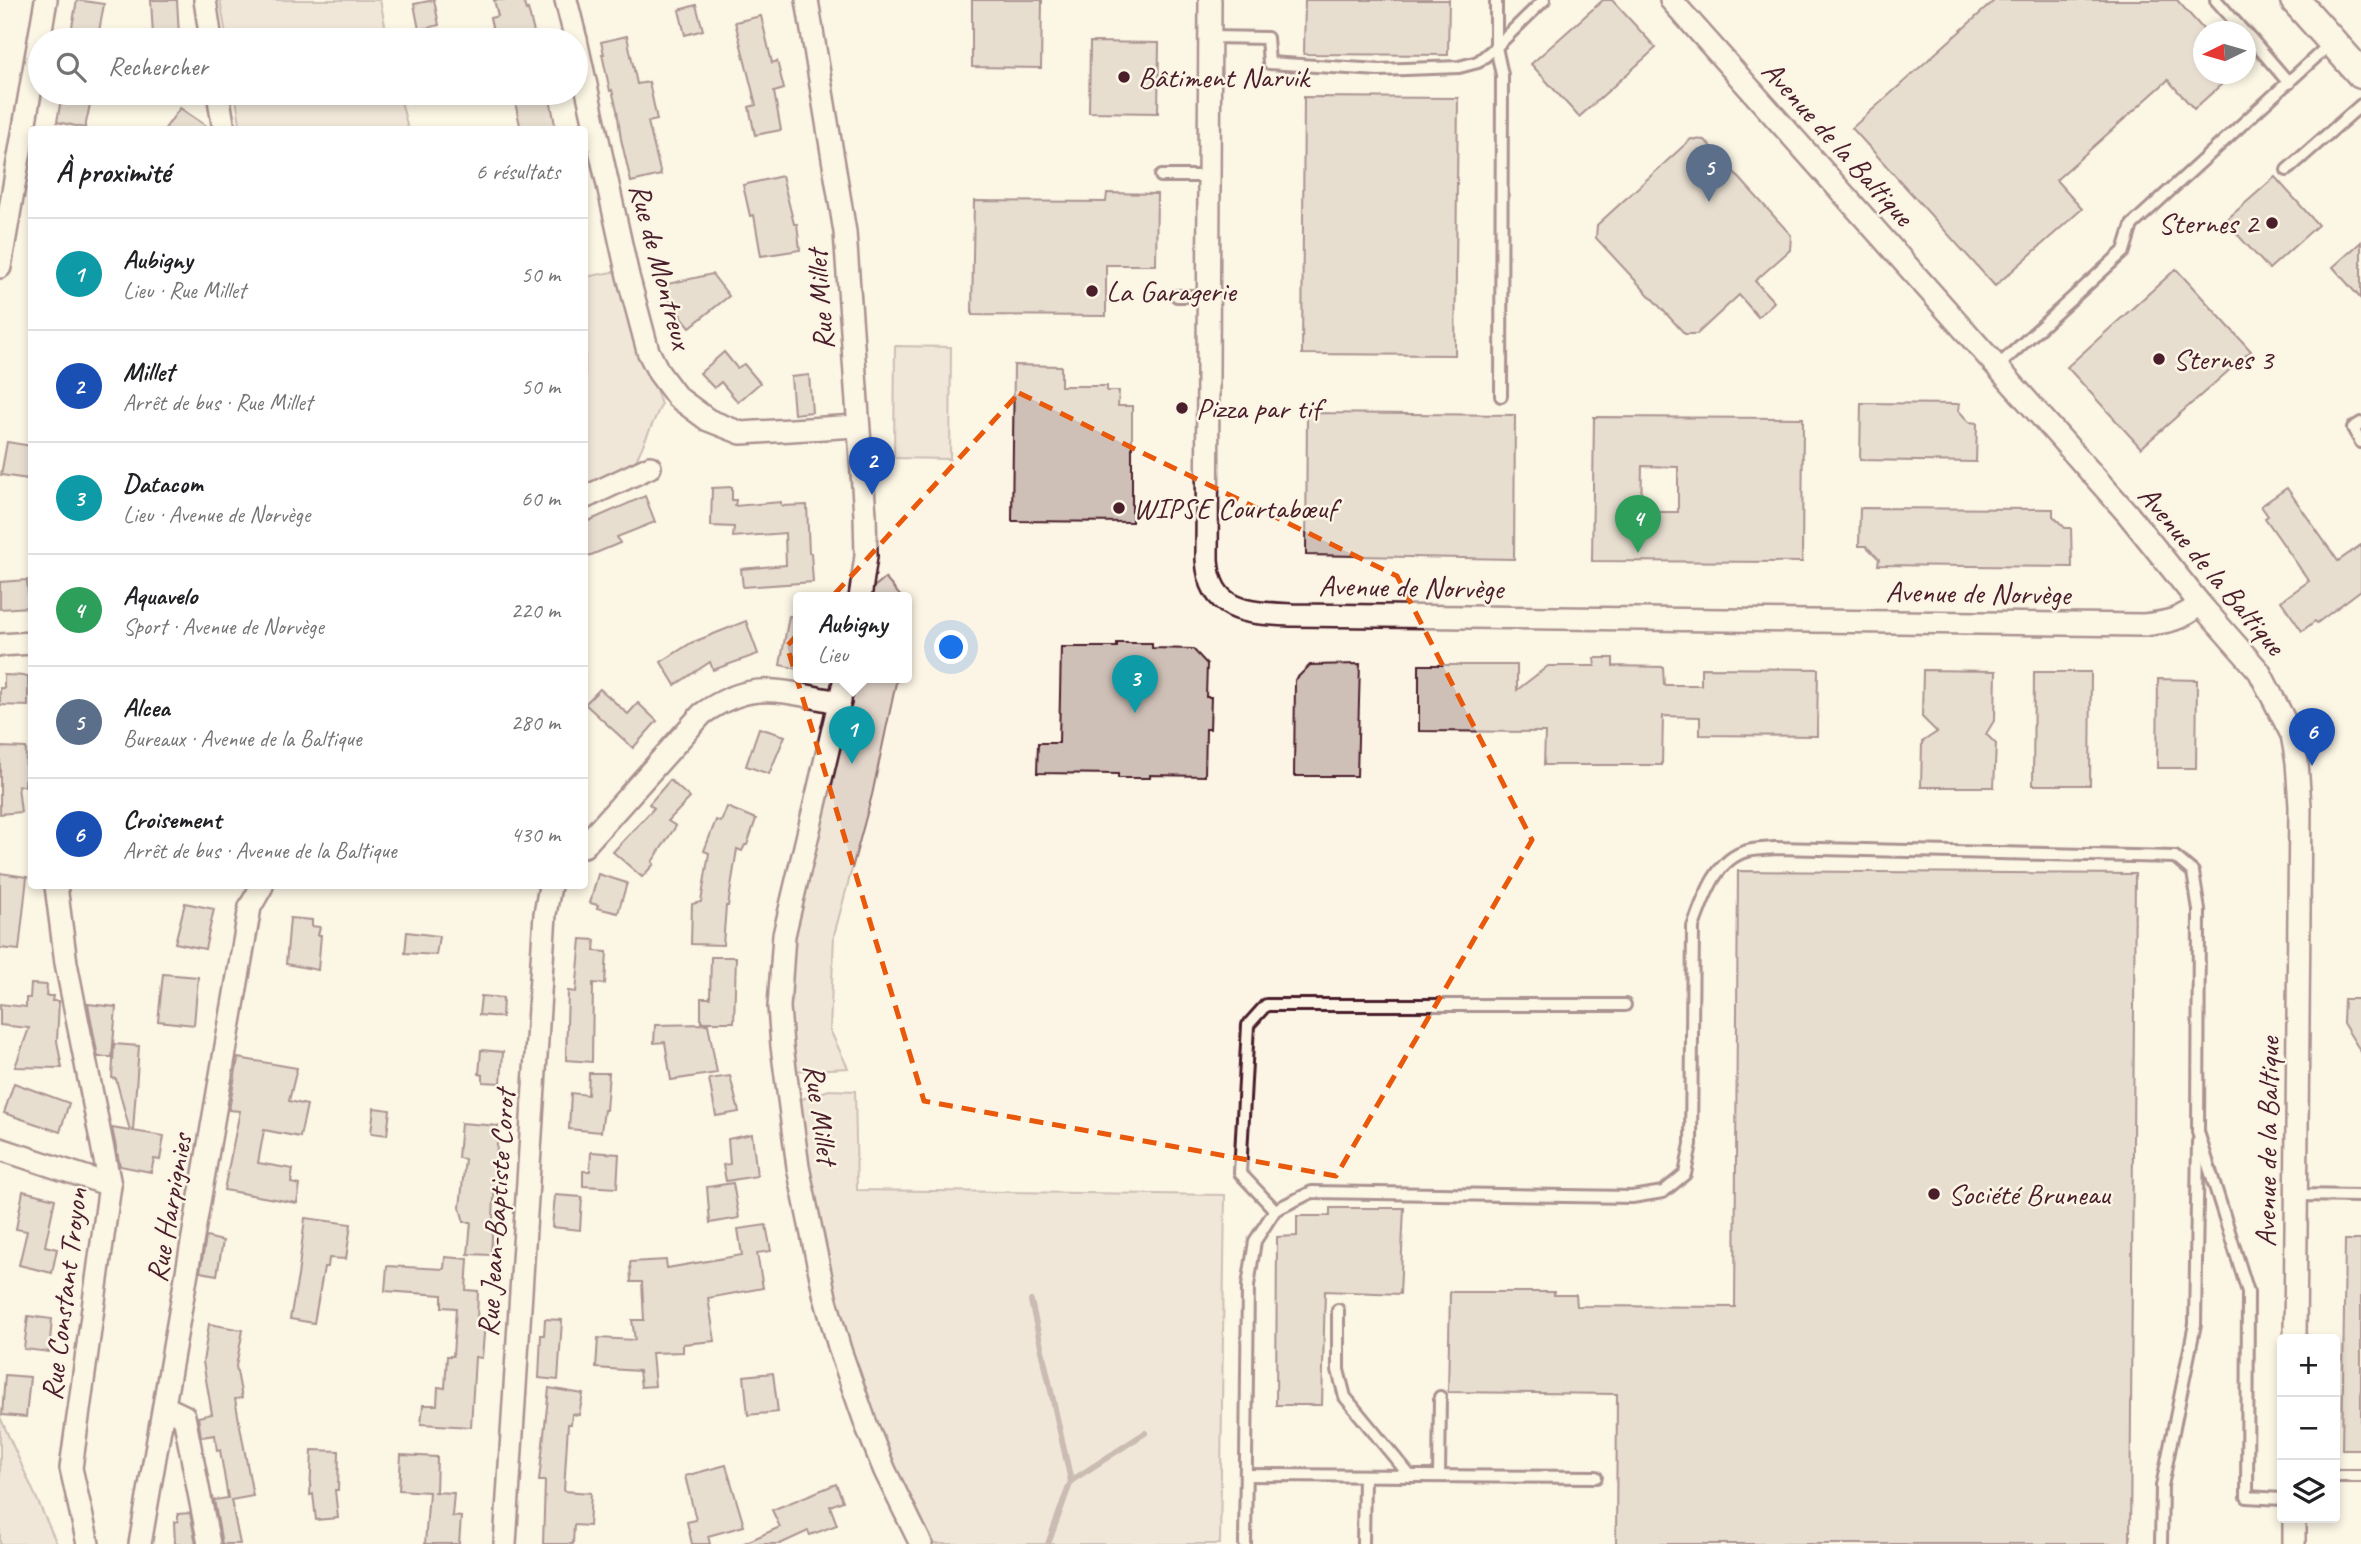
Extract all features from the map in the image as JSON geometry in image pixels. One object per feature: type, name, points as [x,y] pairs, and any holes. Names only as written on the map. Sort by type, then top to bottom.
[{"type":"street","points":[[41,28],[46,0]]},
{"type":"street","points":[[205,0],[209,28]]},
{"type":"street","name":"Rue de Montreux","points":[[566,0],[573,28]]},
{"type":"street","name":"Rue Millet","points":[[807,0],[845,232],[866,556],[861,592]]},
{"type":"street","name":"Avenue de Norvège","points":[[1210,0],[1207,572],[1213,590],[1224,601],[1244,611],[1270,614],[2144,625],[2174,621],[2200,604]]},
{"type":"street","name":"Avenue de la Baltique","points":[[1671,0],[2127,513],[2200,604],[2259,671],[2292,736],[2297,762],[2300,829],[2295,1334]]},
{"type":"street","points":[[2295,0],[2361,74]]},
{"type":"street","points":[[0,267],[4,214],[28,92]]},
{"type":"street","name":"Rue de Montreux","points":[[588,94],[628,276],[648,351],[659,373],[677,397],[708,420],[741,433],[857,426]]},
{"type":"street","points":[[220,105],[223,126]]},
{"type":"street","points":[[588,496],[650,467]]},
{"type":"street","points":[[0,645],[28,643]]},
{"type":"street","name":"Rue Millet","points":[[844,683],[784,935],[779,1007],[782,1046],[798,1167],[825,1297],[867,1427],[921,1544]]},
{"type":"street","points":[[588,841],[702,713],[722,700],[750,692],[778,690],[840,702]]},
{"type":"street","name":"Rue Constant Troyon","points":[[56,889],[66,963],[110,1185],[71,1468],[88,1544]]},
{"type":"street","name":"Rue Harpignies","points":[[140,1544],[250,907],[260,889]]},
{"type":"street","name":"Rue Jean-Baptiste Corot","points":[[505,1544],[545,914],[549,889]]},
{"type":"street","points":[[0,1149],[110,1185]]},
{"type":"street","points":[[165,1407],[184,1416],[209,1544]]},
{"type":"street","points":[[2294,1523],[2294,1544]]},
{"type":"lane","points":[[1496,0],[1496,47],[1502,75],[1501,397]]},
{"type":"lane","points":[[1210,37],[1267,38],[1269,63],[1379,69],[1459,67],[1478,62],[1544,0]]},
{"type":"lane","points":[[2216,0],[2235,21]]},
{"type":"lane","points":[[1997,367],[2124,251],[2132,225],[2332,42]]},
{"type":"lane","points":[[2256,45],[2289,83]]},
{"type":"lane","points":[[2287,170],[2361,105]]},
{"type":"lane","points":[[1161,176],[1209,176]]},
{"type":"lane","points":[[1177,296],[1209,296]]},
{"type":"lane","points":[[2361,423],[2353,428],[2361,442]]},
{"type":"lane","points":[[1245,1544],[1248,1286],[1255,1241],[1275,1210],[1312,1192],[1632,1197],[1663,1192],[1685,1174],[1691,1144],[1693,927],[1705,894],[1720,868],[1744,851],[1775,848],[2175,856],[2193,872],[2199,910],[2195,1324],[2162,1486],[2161,1544]]},
{"type":"lane","points":[[1275,1210],[1240,1173],[1248,1025],[1266,1005],[1625,1005]]},
{"type":"lane","points":[[2198,1132],[2248,1292],[2247,1497],[2277,1499]]},
{"type":"lane","points":[[2295,1195],[2361,1196]]},
{"type":"lane","points":[[1338,1310],[1338,1370],[1345,1398],[1410,1476]]},
{"type":"lane","points":[[1439,1476],[1440,1398]]},
{"type":"lane","points":[[1246,1475],[1596,1478]]},
{"type":"lane","points":[[1363,1544],[1364,1476]]},
{"type":"lane","points":[[2340,1476],[2361,1476]]},
{"type":"highlighted area","points":[[1019,393],[1397,576],[1532,840],[1336,1176],[924,1101],[787,646]]},
{"type":"shaded area","points":[[220,0],[380,0],[386,28],[225,28]]},
{"type":"shaded area","points":[[237,105],[402,105],[407,126],[240,126]]},
{"type":"shaded area","points":[[618,271],[661,405],[634,465],[588,486],[588,276]]},
{"type":"shaded area","points":[[895,346],[951,347],[950,459],[894,458]]},
{"type":"shaded area","points":[[885,578],[897,592],[870,592]]},
{"type":"shaded area","points":[[849,683],[896,683],[872,795],[834,935],[830,1030],[848,1068],[792,1071],[787,960]]},
{"type":"shaded area","points":[[829,1090],[855,1091],[857,1190],[1225,1195],[1220,1544],[927,1544],[863,1394],[820,1258],[799,1100]]},
{"type":"shaded area","points":[[0,1417],[57,1544],[0,1544]]},
{"type":"building","points":[[77,0],[104,4],[100,28],[72,28]]},
{"type":"building","points":[[151,0],[177,0],[179,28],[153,28]]},
{"type":"building","points":[[434,0],[439,25],[419,28],[414,4]]},
{"type":"building","points":[[494,0],[523,0],[533,28],[492,28],[490,18],[498,16]]},
{"type":"building","points":[[972,0],[1042,0],[1041,68],[972,67]]},
{"type":"building","points":[[1305,0],[1449,0],[1448,55],[1304,54]]},
{"type":"building","points":[[1603,0],[1612,0],[1656,48],[1579,117],[1531,64]]},
{"type":"building","points":[[1995,0],[2177,0],[2196,21],[2193,21],[2193,84],[2222,84],[2194,109],[2168,80],[2056,180],[2082,209],[1995,286],[1852,128]]},
{"type":"building","points":[[696,5],[703,30],[685,35],[679,10]]},
{"type":"building","points":[[761,16],[772,63],[777,61],[784,89],[774,92],[781,130],[755,135],[749,107],[756,105],[735,22]]},
{"type":"building","points":[[627,36],[637,84],[649,82],[657,120],[648,122],[661,175],[631,182],[601,42]]},
{"type":"building","name":"Bâtiment Narvik","points":[[1090,42],[1159,43],[1158,113],[1089,112]]},
{"type":"building","points":[[1304,97],[1458,98],[1455,355],[1302,354]]},
{"type":"building","points":[[60,105],[90,105],[85,126],[57,122]]},
{"type":"building","points":[[516,105],[551,105],[555,126],[520,126]]},
{"type":"building","points":[[180,108],[207,126],[167,126]]},
{"type":"building","points":[[1691,139],[1705,140],[1791,235],[1790,250],[1755,281],[1774,302],[1758,317],[1739,295],[1697,334],[1685,334],[1596,238],[1597,225]]},
{"type":"building","points":[[782,176],[794,224],[797,224],[800,250],[761,256],[754,215],[750,216],[743,185]]},
{"type":"building","name":"Sternes 2","points":[[2275,177],[2318,225],[2269,269],[2225,221]]},
{"type":"building","points":[[1107,193],[1157,194],[1156,265],[1106,265],[1106,316],[972,315],[974,201],[1106,202]]},
{"type":"building","points":[[2361,242],[2361,299],[2333,267]]},
{"type":"building","name":"Sternes 3","points":[[2176,269],[2251,351],[2141,448],[2067,367]]},
{"type":"building","points":[[712,274],[729,296],[690,327],[663,294],[663,285]]},
{"type":"building","points":[[724,352],[737,368],[744,364],[760,383],[738,402],[721,382],[714,388],[700,373]]},
{"type":"building","points":[[1014,365],[1061,366],[1061,386],[1107,386],[1107,391],[1119,391],[1118,406],[1132,406],[1132,522],[1012,521]]},
{"type":"building","points":[[809,375],[812,412],[794,414],[791,377]]},
{"type":"building","points":[[1861,403],[1959,404],[1958,410],[1969,422],[1977,423],[1976,462],[1860,460]]},
{"type":"building","points":[[1307,413],[1515,415],[1514,559],[1306,555]]},
{"type":"building","points":[[1594,417],[1803,418],[1802,562],[1592,561]],"holes":[[[1642,466],[1678,467],[1678,512],[1641,512]]]},
{"type":"building","points":[[7,442],[28,445],[28,479],[1,475]]},
{"type":"building","points":[[732,487],[735,506],[781,502],[781,506],[807,505],[813,582],[743,587],[741,569],[786,565],[785,533],[733,537],[734,527],[711,526],[712,488]]},
{"type":"building","points":[[2287,488],[2338,561],[2361,545],[2361,590],[2302,631],[2281,601],[2309,581],[2265,518],[2268,516],[2261,506]]},
{"type":"building","points":[[645,496],[655,522],[617,537],[620,543],[588,556],[588,521]]},
{"type":"building","points":[[1860,508],[2053,509],[2053,516],[2065,528],[2071,528],[2072,567],[1878,565],[1879,559],[1866,546],[1859,546]]},
{"type":"building","points":[[27,580],[28,607],[0,609],[0,582]]},
{"type":"building","points":[[789,616],[793,616],[793,668],[780,665]]},
{"type":"building","points":[[746,621],[758,654],[713,670],[710,662],[675,685],[661,662],[691,643]]},
{"type":"building","points":[[1117,643],[1152,643],[1152,648],[1193,649],[1207,664],[1206,697],[1211,697],[1210,729],[1206,729],[1205,776],[1150,775],[1150,778],[1118,778],[1118,774],[1037,773],[1038,743],[1059,743],[1061,647],[1117,647]]},
{"type":"building","points":[[1594,658],[1613,658],[1613,666],[1663,667],[1664,685],[1701,685],[1701,668],[1818,669],[1817,736],[1700,735],[1700,717],[1663,716],[1662,765],[1544,765],[1545,732],[1419,731],[1419,665],[1517,665],[1517,690],[1548,666],[1595,666]]},
{"type":"building","points":[[1360,664],[1357,776],[1294,776],[1295,680],[1310,665]]},
{"type":"building","points":[[1923,670],[1996,671],[1995,719],[1986,734],[1996,744],[1994,787],[1921,787],[1922,742],[1937,732],[1922,717]]},
{"type":"building","points":[[2034,672],[2091,672],[2090,785],[2033,785]]},
{"type":"building","points":[[4,675],[28,676],[28,706],[0,705],[0,688],[4,688]]},
{"type":"building","points":[[2158,679],[2197,680],[2196,768],[2157,768]]},
{"type":"building","points":[[600,689],[628,714],[638,703],[657,721],[633,748],[588,707],[588,701]]},
{"type":"building","points":[[759,728],[785,736],[769,774],[746,766]]},
{"type":"building","points":[[0,747],[26,748],[25,786],[18,786],[21,812],[0,814]]},
{"type":"building","points":[[670,780],[690,798],[668,821],[676,826],[652,862],[654,864],[642,877],[613,852],[654,808],[649,804]]},
{"type":"building","points":[[727,807],[756,819],[747,845],[742,851],[737,849],[726,906],[723,945],[691,944],[692,904],[701,902],[709,853],[704,851],[716,820],[721,822]]},
{"type":"building","name":"Société Bruneau","points":[[1738,871],[2135,874],[2130,1544],[1616,1544],[1617,1394],[1448,1392],[1450,1292],[1554,1292],[1554,1295],[1576,1295],[1577,1306],[1735,1307]]},
{"type":"building","points":[[0,873],[27,877],[19,950],[0,948]]},
{"type":"building","points":[[598,874],[627,883],[618,913],[597,908],[598,905],[590,903]]},
{"type":"building","points":[[185,903],[214,909],[205,949],[175,943]]},
{"type":"building","points":[[290,918],[312,920],[312,926],[320,927],[318,970],[286,964]]},
{"type":"building","points":[[407,932],[439,936],[436,955],[405,953]]},
{"type":"building","points":[[581,939],[595,940],[594,951],[607,952],[605,984],[593,983],[592,1062],[566,1060],[568,991],[576,992]]},
{"type":"building","points":[[711,957],[736,957],[734,1022],[701,1022],[701,998],[710,998]]},
{"type":"building","points":[[163,974],[198,977],[194,1025],[158,1021]]},
{"type":"building","points":[[31,984],[47,985],[46,996],[53,996],[52,1001],[59,1001],[57,1041],[62,1068],[15,1067],[29,1028],[0,1025],[0,1004],[26,1007]]},
{"type":"building","points":[[481,996],[503,998],[502,1017],[479,1015]]},
{"type":"building","points":[[2344,999],[2361,999],[2361,1052],[2343,1023]]},
{"type":"building","points":[[88,1004],[116,1007],[112,1057],[98,1057]]},
{"type":"building","points":[[708,1024],[717,1073],[671,1080],[665,1042],[654,1043],[655,1025]]},
{"type":"building","points":[[114,1044],[139,1046],[133,1131],[164,1136],[160,1160],[154,1159],[151,1172],[120,1166],[112,1128],[130,1131],[116,1079],[112,1078]]},
{"type":"building","points":[[481,1050],[503,1052],[501,1083],[483,1082],[483,1075],[479,1074]]},
{"type":"building","points":[[238,1058],[297,1068],[289,1101],[307,1105],[300,1137],[264,1130],[258,1163],[293,1169],[291,1183],[300,1185],[297,1203],[224,1190],[240,1111],[229,1110]]},
{"type":"building","points":[[589,1073],[609,1073],[601,1132],[569,1129],[571,1093],[588,1095]]},
{"type":"building","points":[[730,1076],[739,1112],[716,1116],[709,1079]]},
{"type":"building","points":[[14,1083],[69,1103],[60,1132],[4,1113]]},
{"type":"building","points":[[374,1108],[390,1110],[387,1135],[371,1133]]},
{"type":"building","points":[[461,1123],[498,1126],[491,1255],[468,1254],[471,1222],[464,1222],[460,1208],[465,1159],[458,1158]]},
{"type":"building","points":[[752,1134],[757,1176],[726,1181],[723,1165],[730,1164],[728,1139]]},
{"type":"building","points":[[591,1152],[619,1154],[617,1188],[583,1186],[583,1171],[590,1171]]},
{"type":"building","points":[[733,1183],[739,1218],[710,1223],[707,1187]]},
{"type":"building","points":[[23,1191],[55,1199],[45,1246],[57,1249],[52,1273],[19,1265],[27,1231],[16,1229]]},
{"type":"building","points":[[555,1195],[582,1197],[580,1230],[552,1227]]},
{"type":"building","points":[[1330,1208],[1404,1208],[1400,1294],[1325,1291],[1322,1405],[1276,1405],[1277,1237],[1297,1236],[1297,1216],[1330,1216]]},
{"type":"building","points":[[305,1218],[351,1224],[346,1259],[329,1258],[328,1267],[324,1267],[314,1323],[290,1319]]},
{"type":"building","points":[[766,1225],[771,1251],[757,1253],[763,1288],[708,1298],[715,1341],[683,1344],[683,1352],[652,1353],[655,1386],[641,1387],[639,1371],[596,1368],[598,1338],[635,1340],[632,1320],[644,1320],[642,1282],[631,1282],[630,1262],[666,1260],[667,1268],[742,1255],[738,1229]]},
{"type":"building","points":[[206,1237],[223,1241],[217,1275],[200,1272]]},
{"type":"building","points":[[2345,1240],[2361,1240],[2361,1449],[2342,1449]]},
{"type":"building","points":[[445,1257],[468,1259],[466,1290],[478,1291],[477,1322],[485,1322],[482,1358],[475,1357],[471,1427],[421,1424],[423,1405],[437,1405],[438,1387],[445,1388],[447,1356],[453,1356],[456,1308],[442,1307],[442,1295],[385,1291],[387,1266],[444,1269]]},
{"type":"building","points":[[28,1316],[52,1319],[49,1352],[24,1349]]},
{"type":"building","points":[[545,1319],[562,1320],[558,1380],[539,1378],[541,1335],[544,1335]]},
{"type":"building","points":[[209,1324],[243,1330],[236,1366],[242,1398],[235,1399],[253,1496],[231,1500],[240,1544],[222,1544],[214,1500],[228,1498],[220,1450],[217,1451],[215,1435],[201,1437],[198,1417],[212,1414],[203,1362]]},
{"type":"building","points":[[773,1373],[778,1412],[748,1415],[744,1376]]},
{"type":"building","points":[[5,1375],[30,1377],[26,1417],[2,1415]]},
{"type":"building","points":[[549,1388],[583,1394],[579,1415],[572,1414],[571,1424],[568,1424],[564,1491],[591,1493],[589,1526],[574,1525],[573,1544],[543,1544],[545,1481],[539,1481]]},
{"type":"building","points":[[312,1450],[339,1451],[338,1490],[335,1490],[338,1518],[316,1520],[313,1494],[310,1495]]},
{"type":"building","points":[[401,1455],[437,1457],[436,1492],[433,1492],[454,1493],[452,1516],[461,1517],[459,1544],[425,1544],[429,1492],[399,1490]]},
{"type":"building","points":[[726,1465],[744,1526],[708,1536],[710,1544],[692,1544],[687,1522],[696,1520],[685,1476]]},
{"type":"building","points":[[836,1484],[843,1501],[830,1506],[837,1525],[810,1535],[808,1531],[780,1544],[742,1544],[780,1527],[772,1510]]},
{"type":"building","points":[[190,1513],[196,1544],[175,1544],[174,1522],[178,1521],[178,1514]]},
{"type":"waterway","points":[[1031,1301],[1071,1481],[1048,1544]]},
{"type":"waterway","points":[[1071,1481],[1145,1433]]},
{"type":"place","name":"Bâtiment Narvik","points":[[1124,77]]},
{"type":"place","name":"Alcea","points":[[1709,202]]},
{"type":"place","name":"Sternes 2","points":[[2272,223]]},
{"type":"place","name":"La Garagerie","points":[[1092,291]]},
{"type":"place","name":"Sternes 3","points":[[2159,359]]},
{"type":"place","name":"Pizza par tif","points":[[1182,408]]},
{"type":"place","name":"Millet","points":[[872,495]]},
{"type":"place","name":"WIPSE Courtabœuf","points":[[1119,508]]},
{"type":"place","name":"Aquavelo","points":[[1638,553]]},
{"type":"place","name":"Datacom","points":[[1135,713]]},
{"type":"place","name":"Aubigny","points":[[852,764]]},
{"type":"place","name":"Croisement","points":[[2312,766]]},
{"type":"place","name":"Société Bruneau","points":[[1934,1194]]}]
